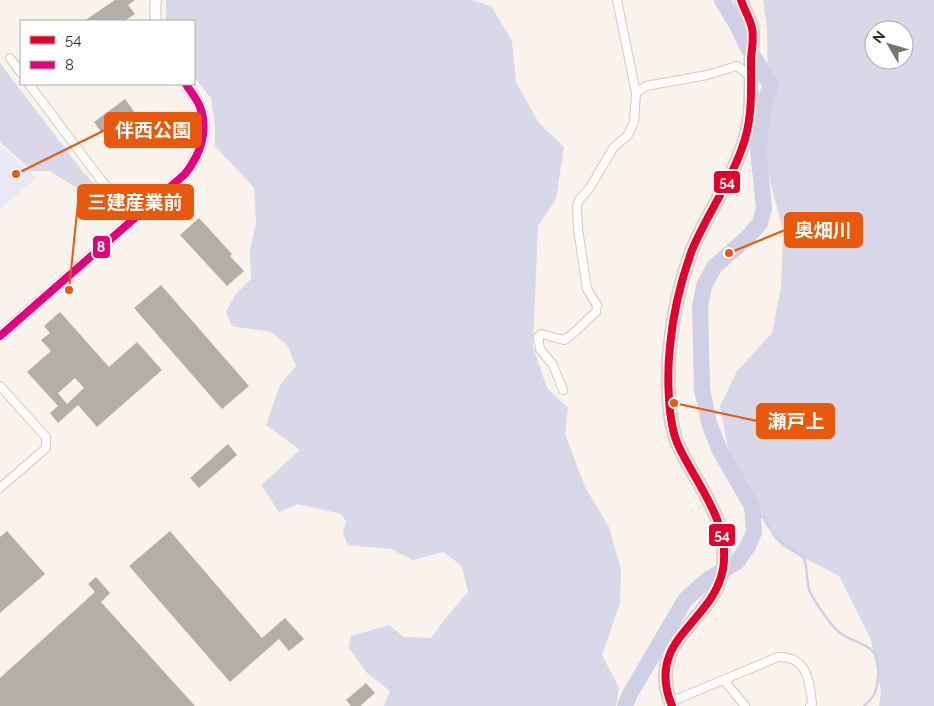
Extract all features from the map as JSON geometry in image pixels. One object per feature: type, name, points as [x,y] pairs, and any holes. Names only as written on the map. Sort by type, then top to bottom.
[{"type":"main road","points":[[671,704],[666,681],[667,661],[674,644],[712,598],[720,581],[723,568],[724,552],[718,519],[678,446],[672,423],[668,388],[670,346],[679,294],[692,250],[742,148],[750,118],[752,28],[741,0]]},
{"type":"street","points":[[156,0],[154,8],[156,20]]},
{"type":"street","points":[[563,390],[553,365],[540,350],[538,337],[541,334],[564,340],[571,336],[596,312],[597,305],[587,289],[578,229],[577,206],[579,200],[590,189],[614,146],[628,134],[634,122],[636,93],[626,36],[617,0]]},
{"type":"street","points":[[10,58],[20,72]]},
{"type":"street","points":[[636,93],[646,86],[707,75],[737,66],[751,74]]},
{"type":"street","points":[[30,85],[101,180],[136,217]]},
{"type":"street","points":[[0,336],[185,174],[194,162],[202,142],[204,123],[200,107],[187,85]]},
{"type":"street","points":[[0,386],[46,436],[46,448],[0,488]]},
{"type":"street","points":[[671,704],[778,657],[787,657],[796,660],[804,667],[811,697],[812,704],[810,706]]},
{"type":"street","points":[[724,680],[745,706]]},
{"type":"shaded area","points":[[166,0],[471,0],[491,6],[512,41],[516,82],[539,123],[564,147],[556,199],[538,226],[533,347],[547,388],[568,408],[565,434],[585,487],[609,527],[621,570],[620,603],[602,655],[619,688],[616,706],[384,706],[390,691],[367,673],[349,648],[351,636],[389,625],[404,637],[431,638],[468,592],[462,566],[443,552],[413,560],[391,549],[348,545],[343,534],[346,521],[341,514],[298,504],[279,512],[261,485],[300,450],[266,425],[280,385],[296,366],[287,345],[271,332],[232,326],[226,312],[235,295],[251,279],[250,250],[256,222],[254,188],[215,146],[215,127],[211,98],[195,78],[195,20],[166,20]]},
{"type":"shaded area","points":[[763,0],[934,0],[934,706],[879,706],[881,691],[871,640],[839,576],[781,546],[742,486],[728,449],[720,406],[737,371],[772,333],[781,287],[783,230],[762,150],[768,112],[767,29]]},
{"type":"shaded area","points":[[0,63],[83,172],[115,206],[111,210],[50,171],[32,171],[0,142]]},
{"type":"shaded area","points":[[0,145],[36,178],[0,209]]},
{"type":"building","points":[[115,0],[135,0],[128,5],[135,14],[126,20],[85,20]]},
{"type":"building","points":[[125,99],[138,117],[124,127],[118,119],[101,132],[94,122]]},
{"type":"building","points":[[199,218],[232,254],[230,256],[244,271],[227,286],[180,235]]},
{"type":"building","points":[[161,285],[249,386],[222,409],[134,308]]},
{"type":"building","points":[[60,312],[109,367],[137,342],[162,370],[97,427],[78,405],[58,423],[50,413],[58,406],[27,372],[51,351],[41,340],[50,333],[44,326]],"holes":[[[75,378],[84,388],[67,404],[58,393]]]},
{"type":"building","points":[[228,444],[237,455],[199,488],[190,478]]},
{"type":"building","points":[[7,531],[45,574],[0,613],[0,537]]},
{"type":"building","points":[[170,531],[262,638],[285,618],[304,639],[289,651],[279,639],[230,682],[129,566]]},
{"type":"building","points":[[96,577],[110,593],[101,602],[195,706],[0,706],[0,678],[95,592],[88,584]]},
{"type":"building","points":[[366,683],[375,693],[360,706],[351,706],[346,700]]},
{"type":"waterway","points":[[625,706],[630,694],[685,600],[707,580],[737,562],[748,546],[754,532],[752,506],[720,451],[709,423],[702,389],[700,307],[704,286],[714,267],[748,237],[760,223],[764,208],[758,150],[765,100],[771,85],[722,0]]},
{"type":"waterway","points":[[754,514],[763,517],[776,538],[804,558],[810,592],[834,627],[841,634],[870,649],[875,655],[878,664],[877,685],[875,693],[864,706]]},
{"type":"transit line","name":"54","points":[[672,706],[666,683],[667,664],[673,647],[707,604],[717,588],[723,569],[724,552],[717,520],[675,437],[670,411],[668,369],[673,322],[688,261],[698,237],[725,187],[746,137],[751,104],[753,35],[741,0]]},
{"type":"transit line","name":"8","points":[[0,336],[185,174],[199,151],[204,125],[200,107],[187,85]]},
{"type":"place","name":"伴西公園","points":[[16,174]]},
{"type":"place","name":"奥畑川","points":[[729,253]]},
{"type":"place","name":"三建産業前","points":[[69,290]]},
{"type":"place","name":"瀬戸上","points":[[674,403]]}]
